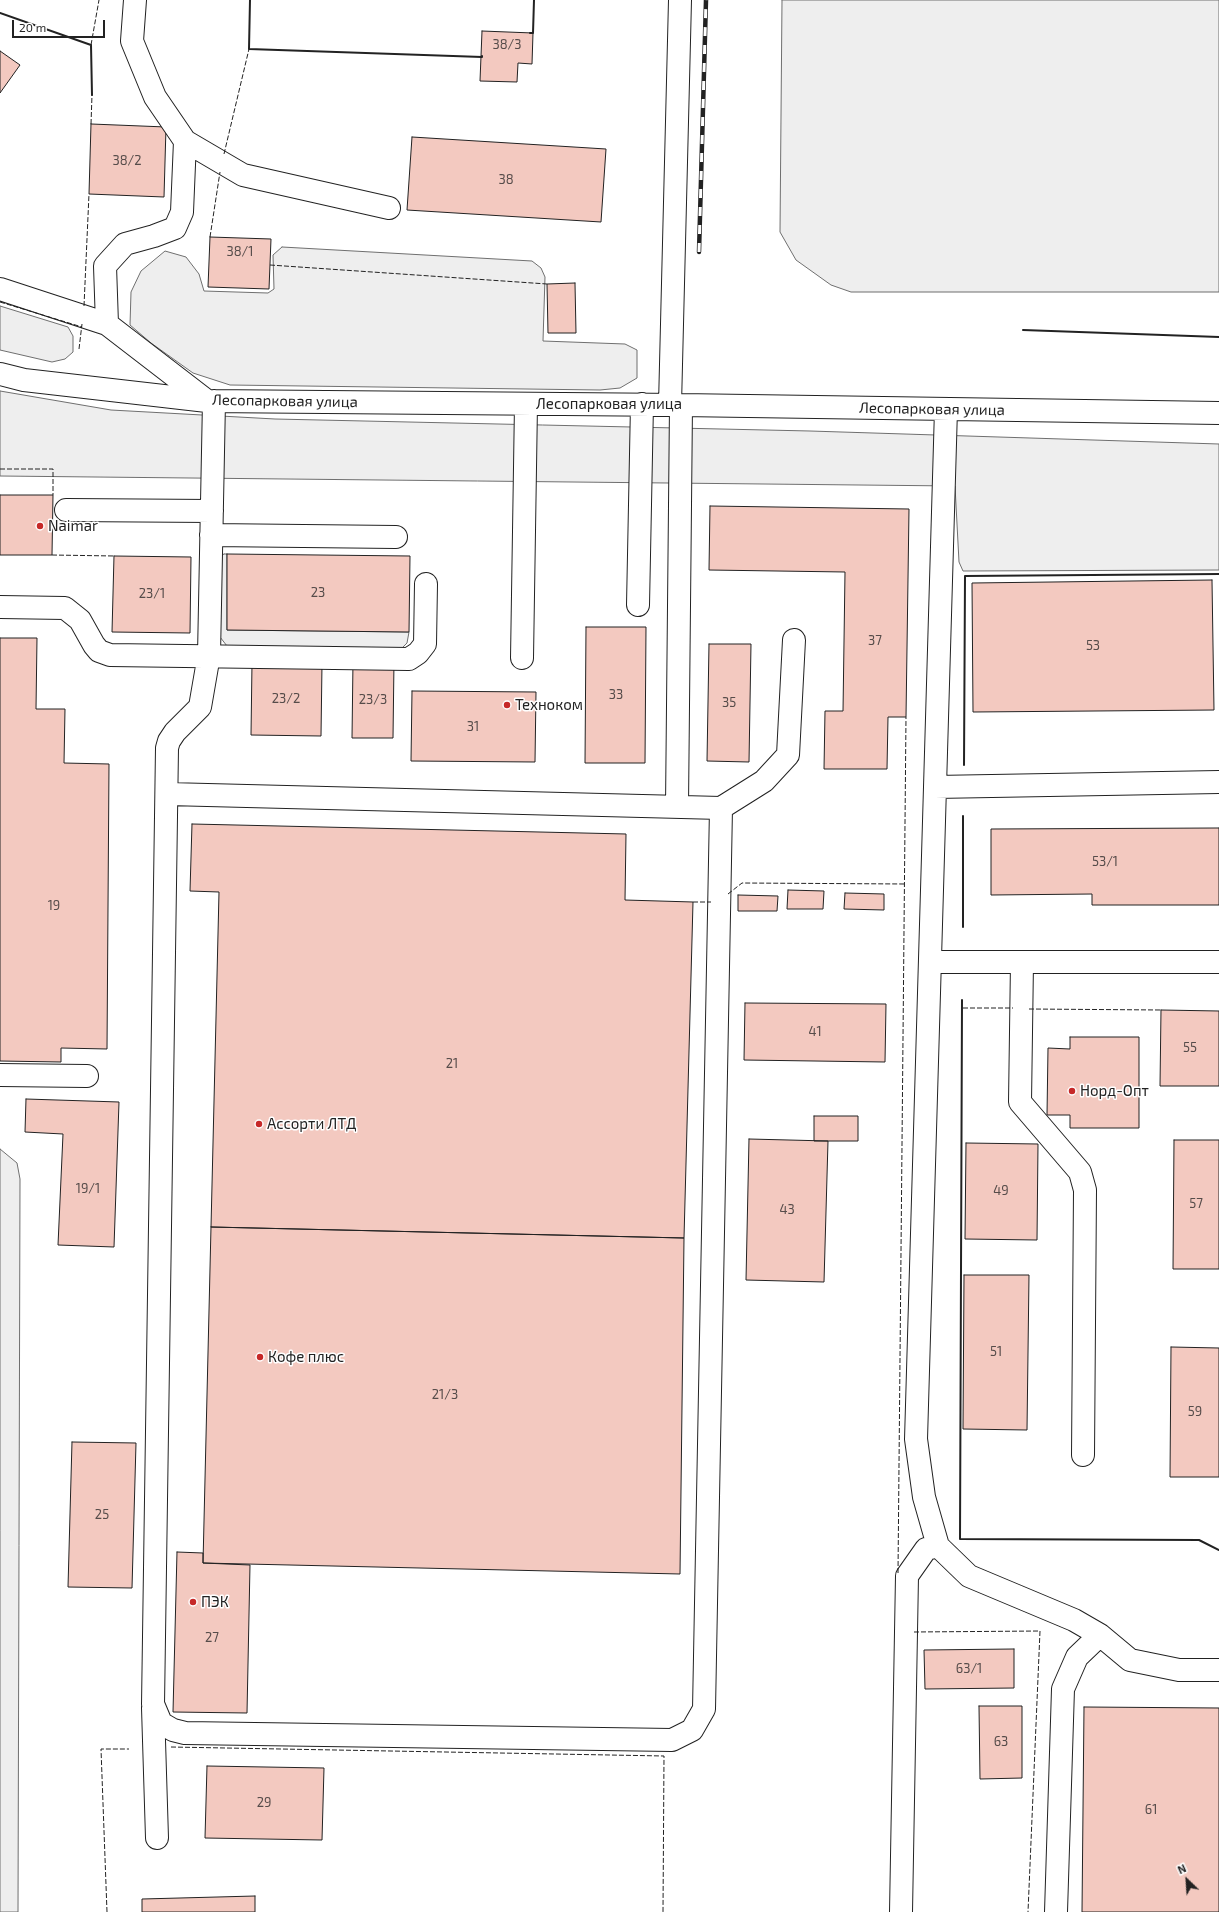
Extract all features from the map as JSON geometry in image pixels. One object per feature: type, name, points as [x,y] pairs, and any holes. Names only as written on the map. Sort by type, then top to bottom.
[{"type":"street","points":[[135,0],[132,40],[154,97],[186,141],[243,175],[389,208]]},
{"type":"street","points":[[677,806],[675,405],[680,0]]},
{"type":"street","points":[[108,324],[106,266],[125,244],[154,236],[175,228],[182,212],[186,141]]},
{"type":"street","points":[[0,289],[108,324],[210,401],[212,511],[209,655],[200,707],[175,732],[169,741],[167,748],[168,794],[153,1704],[156,1838]]},
{"type":"street","name":"Лесопарковая улица","points":[[0,374],[24,380],[210,401],[642,404],[1219,413]]},
{"type":"street","points":[[522,658],[526,404]]},
{"type":"street","points":[[638,605],[642,404]]},
{"type":"street","points":[[946,409],[916,1439],[924,1497],[938,1546],[969,1576],[1074,1620],[1100,1635],[1130,1660],[1180,1670],[1219,1670]]},
{"type":"street","points":[[66,510],[212,511]]},
{"type":"street","points":[[211,535],[396,537]]},
{"type":"street","points":[[0,608],[65,608],[80,620],[99,651],[110,655],[209,655],[409,659],[414,657],[425,644],[426,584]]},
{"type":"street","points":[[168,794],[721,808],[764,781],[788,755],[794,640]]},
{"type":"street","points":[[935,787],[1219,782]]},
{"type":"street","points":[[153,1704],[161,1723],[173,1730],[186,1733],[672,1740],[692,1730],[704,1709],[721,808]]},
{"type":"street","points":[[930,962],[1219,962]]},
{"type":"street","points":[[1022,962],[1020,1102],[1080,1172],[1085,1190],[1083,1454]]},
{"type":"street","points":[[0,1075],[87,1076]]},
{"type":"street","points":[[901,1912],[907,1576],[926,1549],[938,1546]]},
{"type":"street","points":[[1056,1912],[1063,1690],[1077,1657],[1100,1635]]},
{"type":"shaded area","points":[[782,0],[1219,0],[1219,292],[851,292],[831,285],[796,260],[780,232]]},
{"type":"shaded area","points":[[282,247],[532,261],[541,268],[545,277],[543,341],[625,344],[637,350],[637,378],[620,388],[600,390],[230,385],[193,373],[151,343],[130,325],[131,292],[141,271],[165,251],[186,257],[199,274],[204,291],[268,293],[274,289],[273,255]]},
{"type":"shaded area","points":[[0,306],[68,327],[73,336],[73,352],[65,359],[52,362],[0,350]]},
{"type":"shaded area","points":[[0,391],[111,410],[275,419],[810,431],[1219,444],[1219,570],[963,571],[959,562],[955,486],[0,476]]},
{"type":"shaded area","points":[[227,554],[227,630],[409,632],[407,643],[401,649],[227,646],[220,637],[220,557]]},
{"type":"shaded area","points":[[0,1149],[17,1163],[20,1179],[18,1912],[0,1912]]},
{"type":"building","points":[[482,31],[533,33],[532,64],[518,63],[517,82],[480,81]]},
{"type":"building","points":[[0,51],[20,65],[0,93]]},
{"type":"building","points":[[91,124],[166,127],[164,197],[89,194]]},
{"type":"building","points":[[412,137],[606,149],[601,222],[407,210]]},
{"type":"building","points":[[210,237],[271,239],[269,289],[208,287]]},
{"type":"building","points":[[575,283],[576,333],[548,333],[547,284]]},
{"type":"building","points":[[0,495],[53,495],[52,555],[0,555]]},
{"type":"building","points":[[710,506],[909,509],[906,717],[888,717],[887,769],[824,769],[825,711],[843,711],[845,572],[709,570]]},
{"type":"building","points":[[227,554],[410,556],[409,632],[227,630]]},
{"type":"building","points":[[114,556],[191,557],[190,633],[112,632]]},
{"type":"building","points":[[1212,580],[1214,710],[973,712],[972,583]]},
{"type":"building","points":[[586,627],[646,627],[645,763],[585,763]]},
{"type":"building","points":[[0,638],[37,638],[36,709],[65,709],[64,763],[109,764],[107,1049],[61,1048],[61,1062],[0,1061]]},
{"type":"building","points":[[709,644],[751,644],[749,762],[707,761]]},
{"type":"building","points":[[353,661],[394,661],[393,738],[352,738]]},
{"type":"building","points":[[252,663],[322,664],[321,736],[251,735]]},
{"type":"building","points":[[412,691],[536,692],[535,762],[411,761]]},
{"type":"building","points":[[192,824],[626,834],[625,900],[693,902],[684,1238],[211,1227],[219,892],[190,891]]},
{"type":"building","points":[[1219,828],[1219,905],[1092,905],[1092,894],[991,895],[991,829]]},
{"type":"building","points":[[788,890],[824,891],[823,909],[787,909]]},
{"type":"building","points":[[845,893],[884,894],[884,910],[844,909]]},
{"type":"building","points":[[738,895],[778,896],[777,911],[738,911]]},
{"type":"building","points":[[745,1003],[886,1004],[885,1062],[744,1060]]},
{"type":"building","points":[[1161,1010],[1219,1011],[1219,1086],[1160,1086]]},
{"type":"building","points":[[1070,1037],[1139,1037],[1139,1128],[1070,1128],[1070,1115],[1047,1115],[1048,1048],[1070,1049]]},
{"type":"building","points":[[26,1099],[119,1102],[114,1247],[58,1245],[63,1134],[25,1132]]},
{"type":"building","points":[[814,1116],[858,1116],[858,1141],[814,1141]]},
{"type":"building","points":[[749,1139],[828,1141],[824,1282],[746,1280]]},
{"type":"building","points":[[1174,1140],[1219,1140],[1219,1269],[1173,1269]]},
{"type":"building","points":[[966,1143],[1038,1144],[1037,1240],[965,1239]]},
{"type":"building","points":[[211,1227],[684,1238],[680,1574],[203,1563]]},
{"type":"building","points":[[964,1275],[1029,1275],[1027,1430],[963,1429]]},
{"type":"building","points":[[1171,1347],[1219,1348],[1219,1477],[1170,1477]]},
{"type":"building","points":[[72,1442],[136,1443],[132,1588],[68,1587]]},
{"type":"building","points":[[177,1552],[203,1553],[203,1563],[250,1565],[247,1713],[173,1712]]},
{"type":"building","points":[[1014,1649],[1014,1688],[925,1689],[924,1650]]},
{"type":"building","points":[[979,1706],[1022,1706],[1022,1778],[980,1779]]},
{"type":"building","points":[[1084,1707],[1219,1708],[1219,1912],[1082,1912]]},
{"type":"building","points":[[207,1766],[324,1768],[322,1840],[205,1838]]},
{"type":"building","points":[[255,1896],[255,1912],[142,1912],[142,1899]]},
{"type":"railway","points":[[699,252],[706,0]]},
{"type":"fence","points":[[91,45],[99,0]]},
{"type":"fence","points":[[224,154],[249,49]]},
{"type":"fence","points":[[91,124],[92,95]]},
{"type":"fence","points":[[210,237],[220,172]]},
{"type":"fence","points":[[84,306],[89,194]]},
{"type":"fence","points":[[270,265],[547,284]]},
{"type":"fence","points":[[0,302],[82,327]]},
{"type":"fence","points":[[79,349],[82,324]]},
{"type":"fence","points":[[0,469],[53,469],[53,495]]},
{"type":"fence","points":[[52,555],[114,556]]},
{"type":"fence","points":[[898,1573],[906,717]]},
{"type":"fence","points":[[728,894],[742,883],[905,884]]},
{"type":"fence","points":[[693,902],[711,902]]},
{"type":"fence","points":[[963,1008],[1013,1008]]},
{"type":"fence","points":[[1029,1009],[1161,1010]]},
{"type":"fence","points":[[914,1632],[1040,1631],[1028,1912]]},
{"type":"fence","points":[[171,1747],[664,1756],[663,1912]]},
{"type":"fence","points":[[107,1912],[101,1749],[129,1749]]},
{"type":"wall","points":[[250,0],[249,49],[482,56]]},
{"type":"wall","points":[[530,33],[533,33],[534,0]]},
{"type":"wall","points":[[0,13],[91,45],[92,95]]},
{"type":"wall","points":[[1023,330],[1219,337]]},
{"type":"wall","points":[[964,765],[965,576],[1219,574]]},
{"type":"wall","points":[[963,816],[963,927]]},
{"type":"wall","points":[[962,1000],[960,1539],[1199,1540],[1219,1550]]},
{"type":"place","name":"Naimar","points":[[40,526]]},
{"type":"place","name":"Техноком","points":[[507,705]]},
{"type":"place","name":"Норд-Опт","points":[[1072,1091]]},
{"type":"place","name":"Ассорти ЛТД","points":[[259,1124]]},
{"type":"place","name":"Кофе плюс","points":[[260,1357]]},
{"type":"place","name":"ПЭК","points":[[193,1602]]}]
